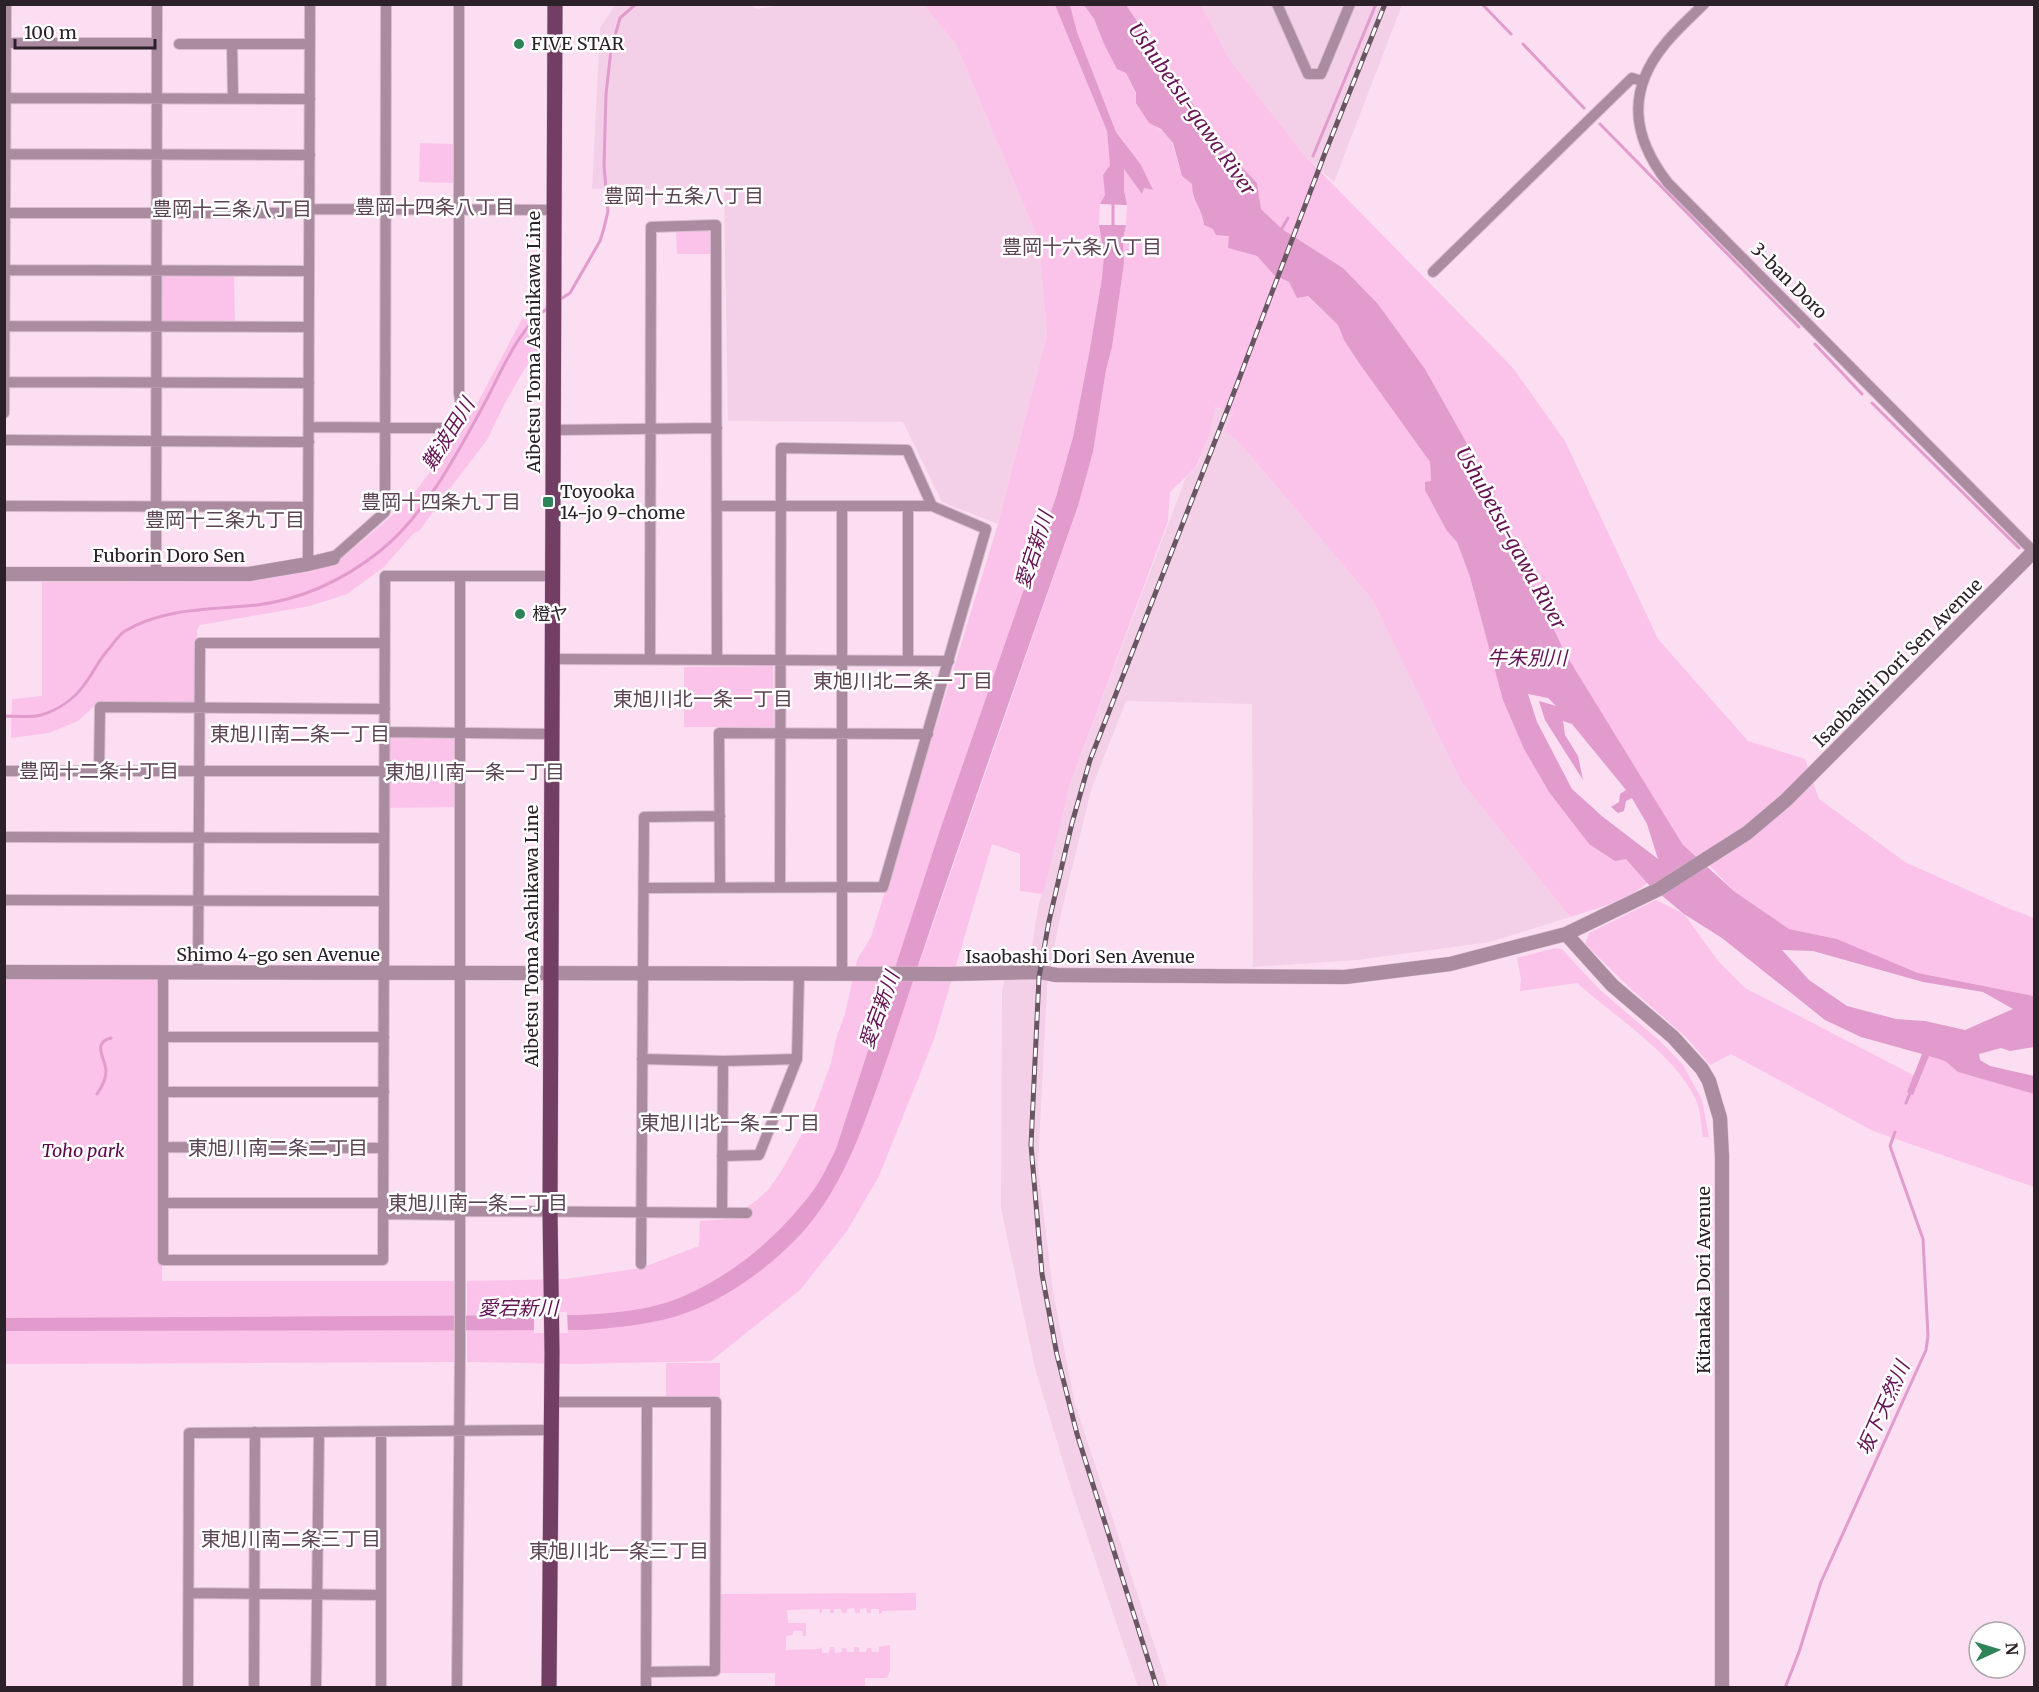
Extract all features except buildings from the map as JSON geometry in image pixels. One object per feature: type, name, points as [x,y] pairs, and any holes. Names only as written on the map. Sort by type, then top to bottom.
[{"type":"main road","name":"Aibetsu Toma Asahikawa Line","points":[[549,1688],[552,1352],[550,1211],[555,4]]},
{"type":"street","points":[[4,413],[6,4]]},
{"type":"street","points":[[156,574],[158,4]]},
{"type":"street","points":[[308,564],[310,4]]},
{"type":"street","points":[[333,558],[385,512],[386,4]]},
{"type":"street","points":[[309,428],[452,428],[462,412],[459,393],[459,4]]},
{"type":"street","points":[[1277,4],[1308,74],[1321,74],[1350,4]]},
{"type":"street","name":"3-ban Doro","points":[[1704,4],[1665,43],[1642,81],[1638,106],[1640,127],[1645,147],[1654,165],[1668,183],[2034,551]]},
{"type":"street","points":[[6,43],[158,43]]},
{"type":"street","points":[[178,44],[310,44]]},
{"type":"street","points":[[232,44],[233,98]]},
{"type":"street","points":[[1433,272],[1632,78],[1642,81]]},
{"type":"street","points":[[5,98],[310,99]]},
{"type":"street","points":[[5,154],[309,155]]},
{"type":"street","points":[[5,213],[158,213],[385,208],[554,210]]},
{"type":"street","points":[[650,659],[651,227],[716,225],[717,660]]},
{"type":"street","points":[[5,270],[309,271]]},
{"type":"street","points":[[5,326],[309,327]]},
{"type":"street","points":[[5,382],[309,383]]},
{"type":"street","points":[[553,430],[717,428]]},
{"type":"street","points":[[4,440],[309,442]]},
{"type":"street","points":[[780,887],[781,448],[907,450],[932,506]]},
{"type":"street","points":[[4,506],[308,507]]},
{"type":"street","points":[[644,888],[883,887],[986,529],[932,506],[718,506]]},
{"type":"street","points":[[842,506],[842,973]]},
{"type":"street","points":[[908,507],[908,661]]},
{"type":"street","name":"Isaobashi Dori Sen Avenue","points":[[552,974],[1040,972],[1056,975],[1345,977],[1450,964],[1566,934],[1659,890],[1747,833],[1786,800],[2034,551]]},
{"type":"street","name":"Fuborin Doro Sen","points":[[4,574],[249,574],[333,558]]},
{"type":"street","points":[[163,973],[163,1260],[383,1260],[385,576],[553,576]]},
{"type":"street","points":[[457,1688],[460,1353],[460,576]]},
{"type":"street","points":[[198,973],[200,643],[385,643]]},
{"type":"street","points":[[552,659],[949,661]]},
{"type":"street","points":[[99,772],[100,707],[384,709]]},
{"type":"street","points":[[385,732],[552,734]]},
{"type":"street","points":[[720,887],[719,733],[928,734]]},
{"type":"street","points":[[4,771],[384,771]]},
{"type":"street","points":[[641,1264],[644,816],[720,816]]},
{"type":"street","points":[[4,837],[384,838]]},
{"type":"street","points":[[4,900],[384,901]]},
{"type":"street","name":"Kitanaka Dori Avenue","points":[[1566,934],[1612,986],[1689,1052],[1709,1081],[1720,1118],[1722,1157],[1722,1688]]},
{"type":"street","name":"Shimo 4-go sen Avenue","points":[[4,972],[552,974]]},
{"type":"street","points":[[722,1156],[759,1155],[797,1059],[799,974]]},
{"type":"street","points":[[163,1037],[384,1037]]},
{"type":"street","points":[[642,1059],[797,1059]]},
{"type":"street","points":[[722,1212],[723,1060]]},
{"type":"street","points":[[163,1092],[384,1092]]},
{"type":"street","points":[[163,1147],[384,1148]]},
{"type":"street","points":[[163,1203],[459,1213],[550,1211],[747,1213]]},
{"type":"street","points":[[550,1402],[716,1402],[715,1671],[646,1672]]},
{"type":"street","points":[[646,1688],[647,1402]]},
{"type":"street","points":[[188,1688],[189,1433],[550,1430]]},
{"type":"street","points":[[254,1688],[255,1432]]},
{"type":"street","points":[[316,1688],[318,1432]]},
{"type":"street","points":[[381,1433],[381,1688]]},
{"type":"street","points":[[189,1593],[381,1595]]},
{"type":"shaded area","points":[[748,4],[757,9],[787,4],[924,5],[957,46],[1039,241],[1047,335],[998,524],[942,502],[903,422],[728,421],[724,189],[592,189],[600,28],[615,5]]},
{"type":"shaded area","points":[[1201,5],[1402,5],[1334,182],[1305,156],[1229,59]]},
{"type":"shaded area","points":[[1214,407],[1233,413],[1225,431],[1239,442],[1372,599],[1461,781],[1570,917],[1490,942],[1357,960],[1253,967],[1252,704],[1126,701],[1091,790],[1059,922],[1047,986],[1038,1166],[1053,1292],[1075,1404],[1168,1687],[1138,1687],[1070,1485],[1035,1368],[1001,1208],[1002,992],[1009,960],[1030,960],[1038,908],[1070,784],[1186,477],[1197,467],[1210,434]]},
{"type":"green space","points":[[924,5],[1055,5],[1107,131],[1110,165],[1103,175],[1105,195],[1100,204],[1099,225],[1104,255],[1102,278],[1073,437],[1056,497],[941,827],[918,967],[1078,506],[1093,452],[1124,263],[1123,240],[1127,205],[1124,168],[1142,193],[1144,188],[1152,190],[1125,143],[1116,132],[1077,32],[1070,5],[1084,5],[1094,19],[1117,68],[1126,73],[1149,123],[1161,130],[1173,145],[1180,169],[1192,184],[1204,225],[1230,236],[1228,248],[1257,256],[1274,275],[1289,282],[1297,297],[1307,296],[1338,325],[1344,340],[1359,363],[1430,462],[1431,481],[1447,531],[1457,542],[1470,577],[1503,699],[1524,749],[1549,792],[1589,844],[1626,859],[1647,883],[1621,900],[1570,917],[1461,781],[1372,599],[1239,442],[1225,431],[1233,413],[1215,407],[1210,434],[1196,467],[1170,492],[1168,521],[1070,784],[1043,894],[1020,891],[1020,854],[992,844],[934,1039],[879,1176],[847,1231],[800,1290],[711,1361],[576,1364],[467,1362],[467,1281],[566,1279],[641,1268],[699,1246],[700,1221],[729,1219],[769,1189],[810,1120],[831,1063],[857,960],[871,937],[998,524],[1047,335],[1039,241],[957,46]]},
{"type":"green space","points":[[1126,5],[1201,5],[1229,59],[1305,156],[1513,368],[1565,441],[1658,639],[1748,741],[1805,759],[1819,799],[1905,862],[2034,918],[2034,996],[1918,973],[1837,939],[1789,929],[1735,892],[1706,862],[1694,868],[1683,845],[1565,653],[1465,440],[1425,369],[1378,304],[1343,268],[1282,229],[1261,209],[1257,183],[1220,144]]},
{"type":"green space","points":[[420,143],[454,144],[453,183],[419,182]]},
{"type":"green space","points":[[708,230],[714,236],[713,254],[677,254],[676,231]]},
{"type":"green space","points":[[157,271],[234,271],[235,327],[157,327]]},
{"type":"green space","points":[[544,277],[540,286],[541,355],[525,368],[487,440],[420,530],[413,534],[384,567],[347,594],[310,606],[200,625],[197,630],[197,700],[193,703],[98,703],[78,721],[49,733],[11,738],[12,699],[42,696],[42,582],[249,581],[309,572],[335,564],[407,503],[457,435],[477,404]]},
{"type":"green space","points":[[773,666],[774,727],[684,727],[684,667]]},
{"type":"green space","points":[[385,732],[460,733],[460,807],[384,808]]},
{"type":"green space","points":[[1656,900],[1684,914],[1718,961],[1745,988],[1919,1078],[1929,1055],[1945,1061],[1958,1072],[2034,1094],[2034,1187],[1873,1131],[1731,1054],[1710,1065],[1687,1038],[1630,988],[1585,944],[1589,933]]},
{"type":"green space","points":[[1555,948],[1562,949],[1600,990],[1661,1042],[1683,1065],[1702,1100],[1709,1137],[1703,1137],[1696,1100],[1687,1083],[1674,1067],[1643,1037],[1577,983],[1520,991],[1521,979],[1517,958]]},
{"type":"green space","name":"Toho park","points":[[6,979],[159,979],[162,1281],[457,1281],[458,1362],[5,1364],[4,1022],[6,1022]]},
{"type":"green space","points":[[666,1363],[720,1363],[720,1400],[666,1399]]},
{"type":"green space","points":[[916,1593],[916,1610],[882,1611],[879,1614],[879,1609],[871,1609],[871,1613],[867,1613],[866,1608],[860,1609],[860,1613],[855,1613],[854,1608],[847,1609],[847,1613],[842,1613],[841,1609],[834,1609],[834,1613],[830,1613],[830,1609],[822,1609],[822,1613],[819,1609],[787,1610],[788,1623],[806,1623],[806,1636],[803,1636],[802,1631],[793,1631],[793,1635],[786,1636],[786,1650],[822,1647],[822,1653],[829,1653],[830,1647],[834,1647],[835,1653],[842,1652],[842,1648],[846,1648],[847,1652],[854,1652],[854,1647],[859,1647],[859,1652],[866,1652],[867,1648],[871,1648],[872,1652],[879,1652],[879,1647],[890,1645],[890,1671],[887,1678],[865,1678],[865,1687],[775,1687],[775,1673],[718,1673],[719,1594]]},
{"type":"water","points":[[1055,5],[1070,5],[1077,32],[1116,132],[1141,165],[1153,190],[1144,188],[1142,194],[1124,169],[1127,205],[1100,204],[1105,195],[1103,175],[1110,165],[1107,131]]},
{"type":"water","name":"牛朱別川","points":[[1084,5],[1126,5],[1220,144],[1257,183],[1261,209],[1282,229],[1343,268],[1378,304],[1425,369],[1465,440],[1565,653],[1683,845],[1735,892],[1789,929],[1837,939],[1918,973],[2034,996],[2034,1047],[2010,1051],[2001,1048],[1979,1054],[1980,1060],[1990,1066],[2034,1076],[2034,1094],[1958,1072],[1945,1061],[1929,1056],[1913,1095],[1907,1092],[1922,1054],[1861,1037],[1825,1020],[1722,938],[1684,914],[1647,883],[1626,859],[1615,861],[1589,844],[1549,792],[1524,749],[1503,700],[1470,577],[1457,542],[1447,531],[1425,490],[1425,482],[1431,481],[1430,462],[1359,363],[1344,340],[1338,325],[1308,296],[1297,298],[1289,282],[1274,275],[1257,256],[1228,248],[1229,236],[1216,235],[1213,229],[1204,225],[1192,184],[1182,176],[1173,143],[1161,129],[1149,123],[1136,103],[1136,93],[1126,73],[1117,69],[1094,19]],"holes":[[[1528,694],[1548,698],[1556,706],[1539,701],[1545,720],[1583,780],[1578,756],[1565,735],[1563,721],[1572,724],[1626,790],[1620,794],[1619,802],[1611,807],[1618,813],[1624,811],[1626,801],[1632,798],[1647,824],[1658,859],[1603,817],[1572,789],[1537,722]],[[1782,950],[1813,951],[1923,982],[1983,992],[2013,1009],[1965,1030],[1925,1021],[1896,1019],[1847,1006],[1809,980]]]},
{"type":"water","points":[[1099,225],[1126,225],[1123,240],[1124,263],[1093,452],[1078,506],[863,1127],[830,1195],[800,1235],[771,1262],[719,1298],[681,1315],[624,1326],[585,1330],[5,1331],[4,1318],[581,1315],[620,1312],[660,1305],[701,1288],[748,1258],[788,1221],[813,1191],[836,1149],[941,827],[1056,497],[1073,437],[1102,278],[1104,255]]},
{"type":"pier","points":[[534,1312],[567,1312],[568,1333],[534,1333]]},
{"type":"waterway","name":"難波田川","points":[[559,300],[570,293],[600,241],[604,228],[608,211],[604,166],[606,94],[611,50],[620,18],[636,4]]},
{"type":"waterway","points":[[1313,156],[1376,4]]},
{"type":"waterway","points":[[1482,4],[1511,34]]},
{"type":"waterway","points":[[1523,44],[1584,108]]},
{"type":"waterway","points":[[1600,124],[1799,327]]},
{"type":"waterway","name":"愛宕新川","points":[[1113,201],[1113,228]]},
{"type":"waterway","points":[[1280,232],[1288,218]]},
{"type":"waterway","name":"難波田川","points":[[4,716],[37,716],[65,703],[80,690],[120,635],[141,623],[190,611],[257,605],[291,598],[338,579],[367,561],[396,537],[425,503],[461,446],[518,340],[537,317],[549,307]]},
{"type":"waterway","points":[[1815,344],[1862,394]]},
{"type":"waterway","points":[[1872,403],[2019,548]]},
{"type":"waterway","points":[[97,1094],[106,1074],[101,1047],[105,1040],[111,1038]]},
{"type":"waterway","name":"坂下天然川","points":[[1906,1103],[1911,1091]]},
{"type":"waterway","name":"坂下天然川","points":[[1785,1688],[1821,1582],[1926,1350],[1928,1336],[1923,1239],[1890,1146],[1895,1132]]},
{"type":"railway","points":[[1157,1688],[1077,1434],[1057,1355],[1042,1274],[1031,1145],[1039,977],[1049,921],[1072,823],[1090,760],[1385,4]]},
{"type":"place","name":"FIVE STAR","points":[[519,44]]},
{"type":"place","name":"Toyooka 14-jo 9-chome","points":[[548,502]]},
{"type":"place","name":"橙ヤ","points":[[520,614]]},
{"type":"district","name":"豊岡十五条八丁目","points":[[684,196]]},
{"type":"district","name":"豊岡十四条八丁目","points":[[435,207]]},
{"type":"district","name":"豊岡十三条八丁目","points":[[232,209]]},
{"type":"district","name":"豊岡十六条八丁目","points":[[1082,247]]},
{"type":"district","name":"豊岡十四条九丁目","points":[[441,502]]},
{"type":"district","name":"豊岡十三条九丁目","points":[[225,520]]},
{"type":"district","name":"東旭川北二条一丁目","points":[[903,681]]},
{"type":"district","name":"東旭川北一条一丁目","points":[[703,699]]},
{"type":"district","name":"東旭川南二条一丁目","points":[[300,734]]},
{"type":"district","name":"豊岡十二条十丁目","points":[[99,771]]},
{"type":"district","name":"東旭川南一条一丁目","points":[[475,772]]},
{"type":"district","name":"東旭川北一条二丁目","points":[[730,1123]]},
{"type":"district","name":"東旭川南二条二丁目","points":[[278,1148]]},
{"type":"district","name":"東旭川南一条二丁目","points":[[478,1203]]},
{"type":"district","name":"東旭川南二条三丁目","points":[[291,1539]]},
{"type":"district","name":"東旭川北一条三丁目","points":[[619,1551]]},
{"type":"water label","name":"Ushubetsu-gawa River","points":[[1192,109]]},
{"type":"water label","name":"Ushubetsu-gawa River","points":[[1511,538]]}]
